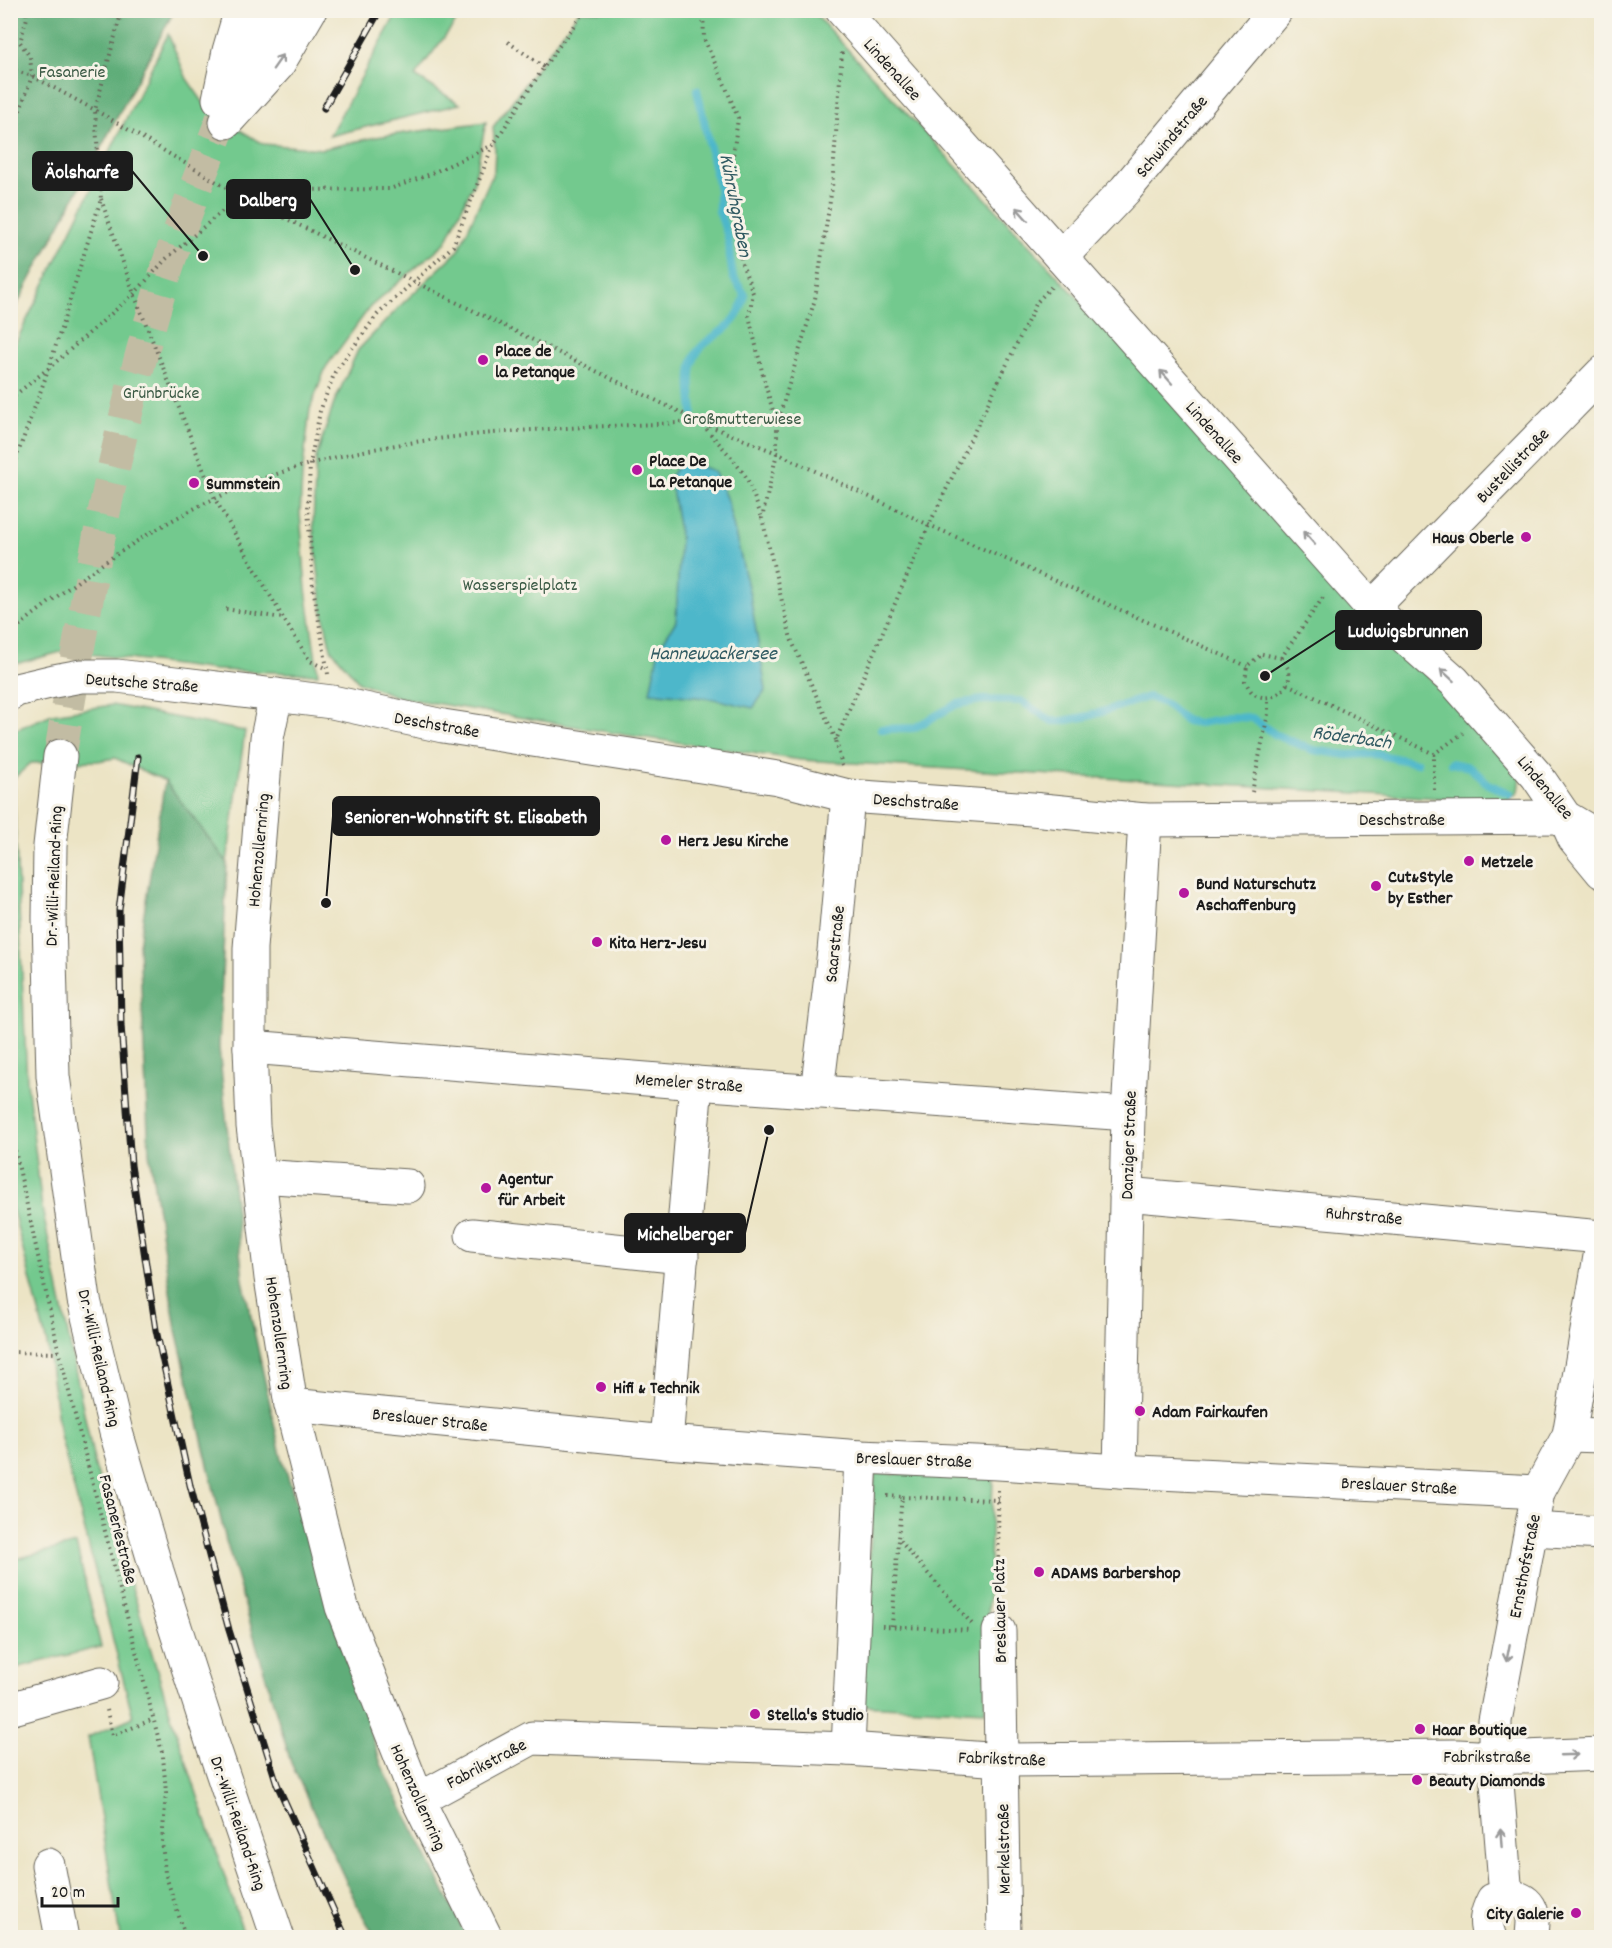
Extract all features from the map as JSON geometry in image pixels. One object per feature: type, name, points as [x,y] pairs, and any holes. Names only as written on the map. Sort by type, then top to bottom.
[{"type":"main road","points":[[221,119],[229,51],[242,10]]},
{"type":"main road","points":[[221,119],[277,10]]},
{"type":"main road","points":[[221,119],[277,66],[310,10]]},
{"type":"main road","name":"Lindenallee","points":[[842,10],[1372,609],[1454,681],[1537,776],[1565,817],[1602,839]]},
{"type":"main road","name":"Schwindstraße","points":[[1066,263],[1276,10]]},
{"type":"main road","name":"Bustellistraße","points":[[1372,609],[1599,382]]},
{"type":"main road","name":"Deutsche Straße","points":[[10,694],[16,690],[81,676],[117,676],[276,695]]},
{"type":"main road","name":"Deschstraße","points":[[276,695],[332,702],[443,726],[778,778],[848,796],[1032,809],[1145,820],[1565,817]]},
{"type":"main road","name":"Hohenzollernring","points":[[276,695],[267,738],[250,948],[250,1047],[253,1126],[291,1405],[342,1607],[384,1719],[418,1800],[486,1938]]},
{"type":"main road","name":"Dr.-Willi-Reiland-Ring","points":[[60,756],[50,846],[49,918],[53,1076],[84,1300],[117,1432],[158,1571],[212,1742],[278,1938]]},
{"type":"main road","name":"Saarstraße","points":[[817,1092],[834,951],[848,796]]},
{"type":"main road","points":[[1565,817],[1574,838],[1602,872]]},
{"type":"main road","name":"Danziger Straße","points":[[1120,1471],[1128,1114],[1145,820]]},
{"type":"main road","name":"Memeler Straße","points":[[250,1047],[696,1083],[1128,1114]]},
{"type":"main road","points":[[666,1442],[696,1083]]},
{"type":"main road","points":[[259,1176],[408,1186]]},
{"type":"main road","name":"Ruhrstraße","points":[[1126,1194],[1602,1237]]},
{"type":"main road","points":[[472,1235],[681,1257]]},
{"type":"main road","name":"Ernsthofstraße","points":[[1506,1896],[1495,1758],[1495,1721],[1538,1492],[1569,1435],[1602,1245]]},
{"type":"main road","name":"Breslauer Straße","points":[[291,1405],[666,1442],[861,1457],[1538,1492]]},
{"type":"main road","points":[[1569,1435],[1602,1436]]},
{"type":"main road","points":[[848,1749],[861,1457]]},
{"type":"main road","points":[[1531,1529],[1602,1533]]},
{"type":"main road","name":"Breslauer Platz","points":[[999,1631],[1002,1760]]},
{"type":"main road","points":[[10,1709],[101,1683]]},
{"type":"main road","name":"Fabrikstraße","points":[[418,1800],[532,1738],[848,1749],[1002,1760],[1458,1756],[1495,1758],[1602,1754]]},
{"type":"main road","name":"Merkelstraße","points":[[1002,1760],[1004,1938]]},
{"type":"main road","points":[[48,1865],[62,1938]]},
{"type":"main road","points":[[1490,1938],[1485,1926],[1487,1912],[1493,1900],[1506,1896],[1520,1898],[1529,1907],[1533,1920],[1532,1938]]},
{"type":"path","points":[[10,138],[32,76],[30,57],[20,42],[27,18],[26,10]]},
{"type":"path","points":[[122,10],[95,110],[101,199],[134,294],[215,499],[310,661],[327,669]]},
{"type":"path","points":[[332,702],[313,587],[308,508],[310,464],[320,411],[335,372],[377,315],[453,246],[493,145],[585,10]]},
{"type":"path","points":[[703,10],[704,39],[738,118],[727,201],[738,224],[741,261],[753,294],[749,316],[777,424],[777,453],[762,518]]},
{"type":"path","points":[[508,42],[544,67]]},
{"type":"path","points":[[777,424],[815,299],[832,188],[842,51]]},
{"type":"path","points":[[10,69],[32,76],[95,110],[242,197],[412,283],[700,422],[777,453],[929,525],[1247,666]]},
{"type":"path","points":[[10,399],[134,294],[166,259],[242,197],[283,190],[390,189],[428,175],[493,145]]},
{"type":"path","points":[[10,483],[18,453],[49,368],[101,199]]},
{"type":"path","points":[[836,740],[929,525],[1037,302],[1066,263]]},
{"type":"path","points":[[10,633],[61,592],[130,544],[215,499],[264,478],[310,464],[408,442],[528,430],[700,422]]},
{"type":"path","points":[[700,422],[747,478],[762,518],[791,639],[836,740],[848,796]]},
{"type":"path","points":[[1281,658],[1329,588]]},
{"type":"path","points":[[226,609],[283,618]]},
{"type":"path","points":[[1262,654],[1281,658],[1289,670],[1287,684],[1280,694],[1268,698],[1253,693],[1245,681],[1247,666],[1262,654]]},
{"type":"path","points":[[1287,684],[1434,753]]},
{"type":"path","points":[[1246,819],[1268,714],[1268,698]]},
{"type":"path","points":[[1434,753],[1463,733]]},
{"type":"path","points":[[1434,753],[1434,793]]},
{"type":"path","name":"Fasaneriestraße","points":[[10,1127],[59,1353],[163,1756],[166,1793],[162,1842],[165,1873],[186,1938]]},
{"type":"path","points":[[10,1352],[59,1353]]},
{"type":"path","name":"Breslauer Platz","points":[[998,1463],[999,1631]]},
{"type":"path","points":[[859,1495],[999,1500]]},
{"type":"path","points":[[892,1626],[902,1497]]},
{"type":"path","points":[[854,1624],[978,1630],[898,1539]]},
{"type":"path","points":[[101,1683],[112,1736],[154,1719]]},
{"type":"green space","name":"Fasanerie","points":[[10,11],[174,11],[11,316]]},
{"type":"green space","points":[[398,11],[464,11],[415,76],[460,104],[329,136]]},
{"type":"green space","name":"Großmutterwiese","points":[[579,11],[812,11],[1520,775],[1518,792],[1507,802],[801,760],[626,735],[398,697],[359,682],[331,649],[323,614],[313,524],[316,458],[334,403],[358,350],[458,251],[494,171],[493,127]]},
{"type":"green space","name":"Grünbrücke","points":[[168,34],[187,79],[210,112],[263,144],[322,149],[376,137],[486,122],[474,182],[446,242],[370,307],[326,367],[310,409],[300,514],[306,589],[318,674],[215,670],[65,651],[11,665],[10,354]]},
{"type":"green space","points":[[112,705],[245,731],[227,862],[165,781],[115,758],[98,761],[31,763],[13,779],[27,1081],[42,1208],[95,1466],[171,1716],[245,1937],[120,1937],[88,1737],[133,1717],[60,1435],[47,1344],[11,1203],[10,732],[52,714]]},
{"type":"green space","points":[[165,781],[227,862],[219,1048],[243,1280],[281,1455],[381,1764],[467,1937],[375,1937],[358,1907],[291,1763],[226,1541],[176,1330],[149,1153],[139,944]]},
{"type":"green space","points":[[875,1473],[993,1477],[985,1711],[860,1705]]},
{"type":"green space","points":[[76,1544],[101,1647],[11,1669],[11,1560]]},
{"type":"water","name":"Hannewackersee","points":[[682,460],[714,471],[727,500],[750,595],[766,690],[753,708],[714,699],[650,692],[659,648],[676,621],[680,538],[670,477]]},
{"type":"waterway","name":"Kühruhgraben","points":[[693,412],[691,376],[695,356],[702,346],[733,321],[740,311],[745,295],[733,277],[728,237],[719,211],[719,188],[697,90]]},
{"type":"waterway","name":"Röderbach","points":[[881,729],[914,728],[957,704],[983,700],[1021,701],[1052,721],[1062,721],[1089,716],[1148,697],[1164,703],[1186,721],[1199,723],[1234,717],[1252,718],[1276,735],[1313,750],[1347,755],[1376,754],[1417,763]]},
{"type":"waterway","points":[[1451,763],[1470,767],[1488,784],[1510,794]]},
{"type":"tunnel","points":[[60,756],[104,510],[133,388],[173,249],[222,119]]},
{"type":"railway","points":[[324,108],[380,10]]},
{"type":"railway","points":[[138,757],[119,910],[121,1025],[131,1165],[156,1330],[190,1485],[229,1630],[277,1784],[346,1938]]},
{"type":"place","name":"Äolsharfe","points":[[203,256]]},
{"type":"place","name":"Dalberg","points":[[355,270]]},
{"type":"place","name":"Place de la Petanque","points":[[483,360]]},
{"type":"place","name":"Place De La Petanque","points":[[637,470]]},
{"type":"place","name":"Summstein","points":[[194,483]]},
{"type":"place","name":"Haus Oberle","points":[[1526,537]]},
{"type":"place","name":"Ludwigsbrunnen","points":[[1265,676]]},
{"type":"place","name":"Herz Jesu Kirche","points":[[666,840]]},
{"type":"place","name":"Metzele","points":[[1469,861]]},
{"type":"place","name":"Cut&Style by Esther","points":[[1376,886]]},
{"type":"place","name":"Bund Naturschutz Aschaffenburg","points":[[1184,893]]},
{"type":"place","name":"Senioren-Wohnstift St. Elisabeth","points":[[326,903]]},
{"type":"place","name":"Kita Herz-Jesu","points":[[597,942]]},
{"type":"place","name":"Michelberger","points":[[769,1130]]},
{"type":"place","name":"Agentur für Arbeit","points":[[486,1188]]},
{"type":"place","name":"Hifi & Technik","points":[[601,1387]]},
{"type":"place","name":"Adam Fairkaufen","points":[[1140,1411]]},
{"type":"place","name":"ADAMS Barbershop","points":[[1039,1572]]},
{"type":"place","name":"Stella's Studio","points":[[755,1714]]},
{"type":"place","name":"Haar Boutique","points":[[1420,1729]]},
{"type":"place","name":"Beauty Diamonds","points":[[1417,1780]]},
{"type":"place","name":"City Galerie","points":[[1576,1913]]},
{"type":"park label","name":"Wasserspielplatz","points":[[520,584]]}]
